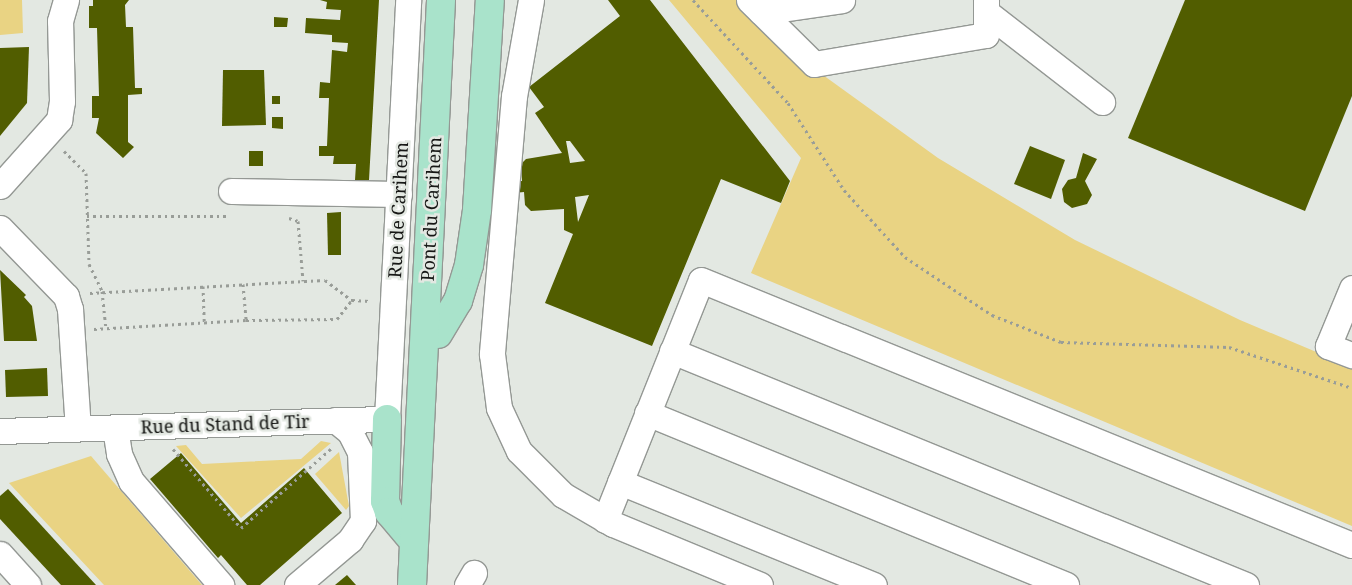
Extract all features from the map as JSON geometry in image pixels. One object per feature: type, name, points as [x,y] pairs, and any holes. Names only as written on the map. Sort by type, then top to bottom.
[{"type":"main road","name":"Pont du Carihem","points":[[426,415],[438,334],[441,0]]},
{"type":"main road","name":"Pont du Carihem","points":[[426,415],[440,182],[457,0]]},
{"type":"main road","points":[[438,334],[458,301],[469,265],[477,210],[490,0]]},
{"type":"main road","points":[[412,585],[414,542],[426,415]]},
{"type":"main road","points":[[426,415],[428,585]]},
{"type":"main road","points":[[387,419],[386,501],[389,512],[414,542]]},
{"type":"street","points":[[0,186],[49,135],[61,111],[60,21],[66,0]]},
{"type":"street","name":"Rue de Carihem","points":[[387,419],[408,0]]},
{"type":"street","points":[[531,0],[514,96],[492,354],[499,408],[519,451],[563,495],[605,520],[760,585]]},
{"type":"street","points":[[755,6],[842,0]]},
{"type":"street","points":[[755,6],[814,64],[986,35],[986,6]]},
{"type":"street","points":[[986,6],[1102,102]]},
{"type":"street","points":[[231,191],[399,194]]},
{"type":"street","points":[[0,228],[66,296],[71,330],[78,428]]},
{"type":"street","points":[[605,520],[700,280],[1352,545]]},
{"type":"street","points":[[1352,288],[1328,346],[1352,355]]},
{"type":"street","points":[[672,351],[1246,585]]},
{"type":"street","points":[[647,413],[1066,585]]},
{"type":"street","name":"Rue du Stand de Tir","points":[[0,431],[154,426],[343,426],[387,419]]},
{"type":"street","points":[[297,585],[350,540],[364,521],[360,452],[343,426]]},
{"type":"street","name":"Rue du Stand de Tir","points":[[115,428],[119,454],[131,481],[221,585]]},
{"type":"street","points":[[620,482],[874,585]]},
{"type":"street","points":[[0,555],[28,585]]},
{"type":"path","points":[[693,0],[788,103],[844,190],[905,257],[992,315],[1061,342],[1229,347],[1352,388]]},
{"type":"path","points":[[49,135],[86,173],[89,264],[102,291],[106,328]]},
{"type":"path","points":[[87,216],[235,216]]},
{"type":"path","points":[[285,216],[298,221],[303,281]]},
{"type":"path","points":[[66,296],[102,291],[325,280],[352,300],[393,303]]},
{"type":"path","points":[[243,284],[246,320]]},
{"type":"path","points":[[203,286],[204,323]]},
{"type":"path","points":[[71,330],[246,320],[337,319],[352,300]]},
{"type":"path","points":[[154,426],[241,528],[343,426]]},
{"type":"shaded area","points":[[0,0],[22,0],[23,33],[0,35]]},
{"type":"shaded area","points":[[669,0],[737,0],[816,70],[938,158],[1075,240],[1240,320],[1352,367],[1352,526],[751,273],[801,158]]},
{"type":"shaded area","points":[[321,441],[331,443],[241,518],[176,446],[186,445],[202,464],[301,459]]},
{"type":"shaded area","points":[[339,452],[349,506],[346,510],[315,474]]},
{"type":"shaded area","points":[[91,456],[202,585],[104,585],[9,483]]},
{"type":"building","points":[[93,0],[129,0],[125,5],[126,27],[133,27],[135,88],[142,88],[142,94],[128,95],[128,142],[134,147],[123,158],[96,133],[99,118],[92,118],[92,96],[99,96],[97,28],[89,28],[89,6],[93,6]]},
{"type":"building","points":[[320,0],[379,0],[369,180],[355,180],[356,164],[333,164],[334,156],[319,156],[319,146],[327,146],[329,98],[319,98],[320,82],[330,83],[332,50],[347,52],[348,43],[332,42],[332,35],[305,33],[306,18],[340,20],[341,10],[326,9],[327,2]]},
{"type":"building","points":[[608,0],[650,0],[790,181],[781,203],[721,179],[652,346],[545,303],[573,234],[564,230],[564,209],[531,211],[525,205],[524,192],[514,193],[513,182],[522,181],[521,164],[526,159],[562,153],[535,113],[544,107],[529,87],[620,16]],"holes":[[[566,141],[570,141],[585,161],[570,163]],[[589,195],[578,222],[575,197]]]},
{"type":"building","points":[[1185,0],[1352,0],[1352,96],[1305,211],[1128,138]]},
{"type":"building","points":[[274,17],[288,18],[287,27],[274,27]]},
{"type":"building","points":[[29,47],[27,103],[0,136],[0,48]]},
{"type":"building","points":[[223,70],[264,70],[266,125],[222,126]]},
{"type":"building","points":[[272,96],[280,96],[280,104],[272,104]]},
{"type":"building","points":[[272,117],[283,117],[283,129],[272,128]]},
{"type":"building","points":[[1030,146],[1065,160],[1051,199],[1014,184]]},
{"type":"building","points":[[249,151],[263,151],[263,166],[249,166]]},
{"type":"building","points":[[1083,153],[1097,159],[1085,181],[1092,195],[1087,204],[1072,208],[1064,202],[1062,189],[1068,180],[1076,178]]},
{"type":"building","points":[[341,212],[341,255],[328,255],[327,213]]},
{"type":"building","points":[[0,270],[26,295],[24,297],[32,306],[37,341],[4,341]]},
{"type":"building","points":[[47,368],[48,396],[6,397],[5,370]]},
{"type":"building","points":[[181,453],[241,523],[304,468],[342,513],[260,585],[247,585],[221,555],[218,558],[150,479]]},
{"type":"building","points":[[8,489],[96,585],[61,585],[0,519],[0,496]]},
{"type":"building","points":[[347,575],[356,585],[335,585]]}]
